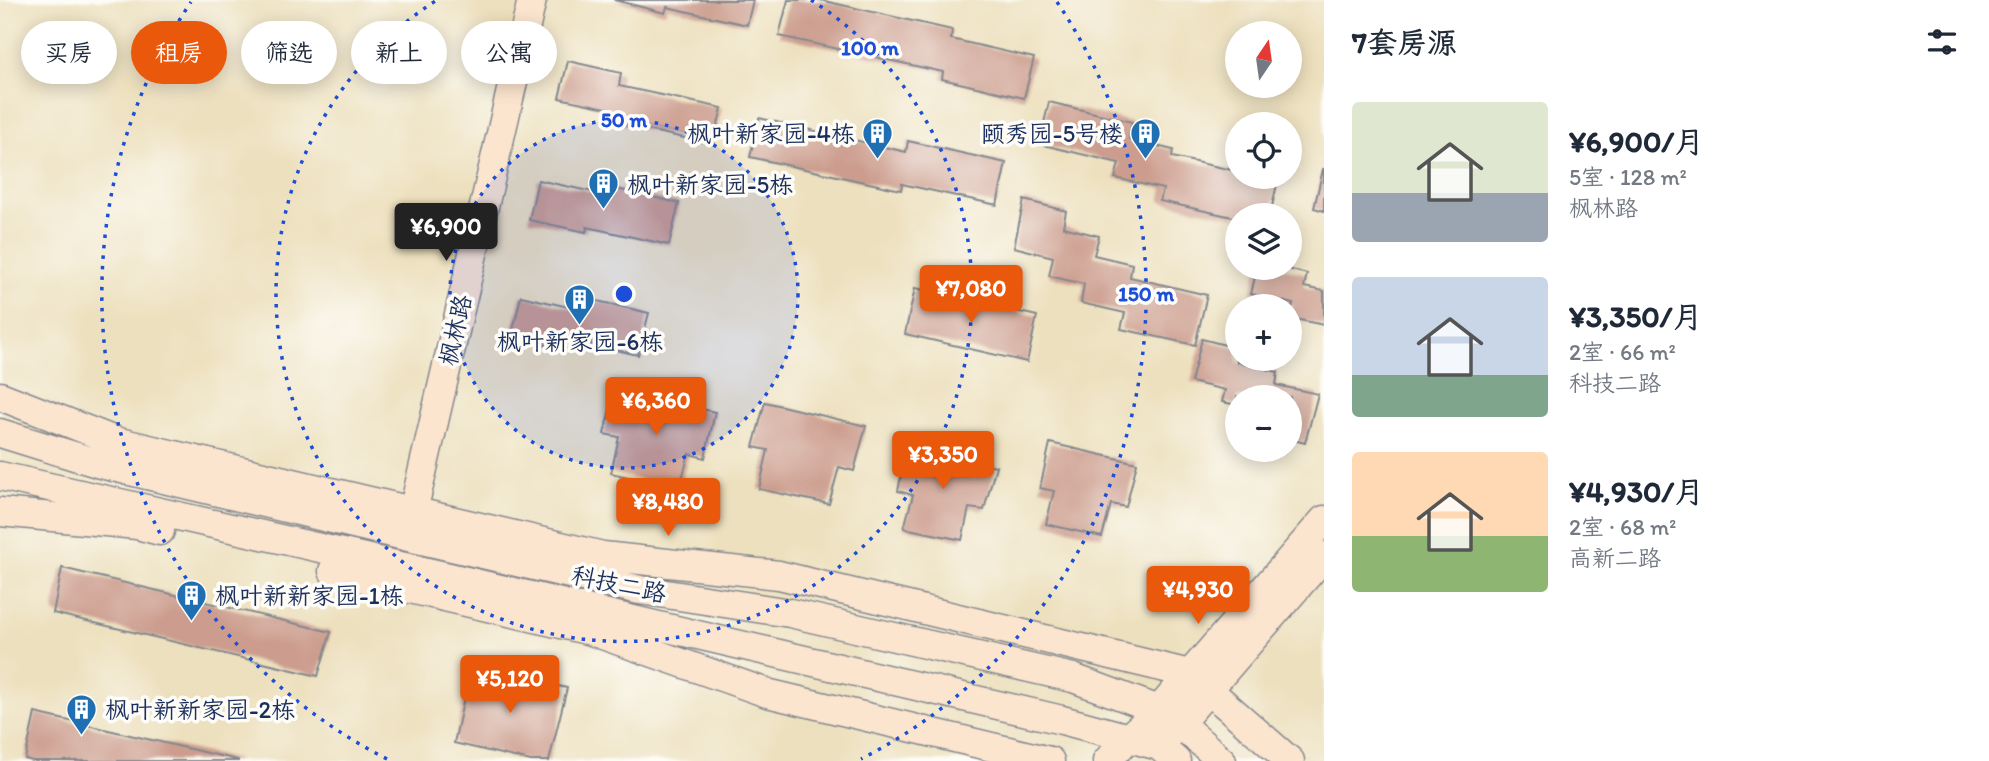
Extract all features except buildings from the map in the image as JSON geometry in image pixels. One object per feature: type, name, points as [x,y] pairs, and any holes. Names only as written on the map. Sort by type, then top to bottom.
[{"type":"street","name":"枫林路","points":[[411,524],[532,0]]},
{"type":"street","points":[[0,396],[115,442],[411,524],[603,556],[779,575],[1199,682],[1290,761]]},
{"type":"street","name":"科技二路","points":[[0,433],[100,464],[411,524],[640,590],[790,613],[1073,678],[1169,716],[1222,761]]},
{"type":"street","name":"科技二路","points":[[0,476],[440,575],[1129,737],[1160,756]]},
{"type":"street","points":[[0,512],[137,525],[591,631],[767,693],[1050,761]]},
{"type":"street","points":[[1199,682],[1324,520]]},
{"type":"street","points":[[1107,761],[1129,737],[1169,716],[1199,682],[1324,556]]},
{"type":"street","points":[[1160,756],[1169,716]]},
{"type":"place","name":"枫叶新家园-4栋","points":[[878,160]]},
{"type":"place","name":"颐秀园-5号楼","points":[[1146,160]]},
{"type":"place","name":"枫叶新家园-5栋","points":[[604,211]]},
{"type":"place","name":"枫叶新家园-6栋","points":[[580,326]]},
{"type":"place","name":"枫叶新新家园-1栋","points":[[192,622]]},
{"type":"place","name":"枫叶新新家园-2栋","points":[[82,736]]}]
